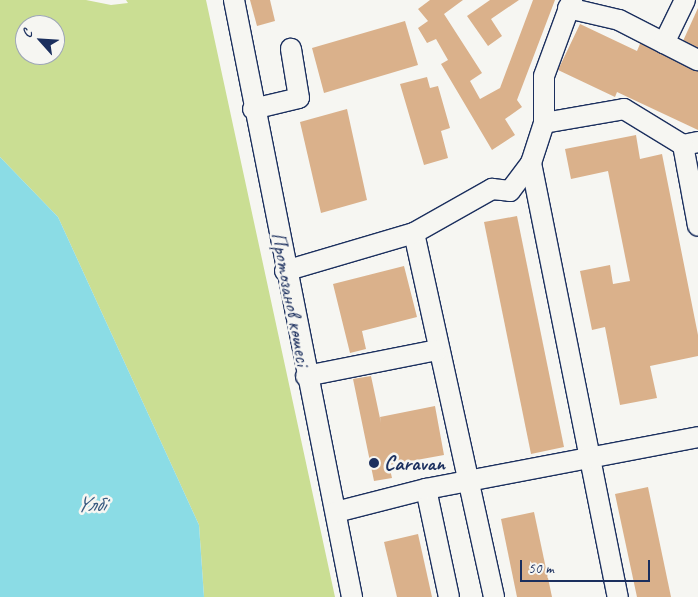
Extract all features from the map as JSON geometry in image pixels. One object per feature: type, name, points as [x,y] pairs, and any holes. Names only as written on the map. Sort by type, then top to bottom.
[{"type":"street","name":"Протозанов көшесі","points":[[234,0],[285,271],[352,597]]},
{"type":"street","points":[[664,43],[685,0]]},
{"type":"street","points":[[285,271],[414,233],[492,190],[510,192],[531,163],[544,123],[544,76],[570,4],[619,20],[698,60]]},
{"type":"street","points":[[253,109],[299,98],[291,49]]},
{"type":"street","points":[[544,123],[624,109],[690,144],[698,226]]},
{"type":"street","points":[[531,163],[618,597]]},
{"type":"street","points":[[414,233],[437,350],[469,481],[494,597]]},
{"type":"street","points":[[306,376],[437,350]]},
{"type":"street","points":[[336,512],[426,489],[590,457],[698,439]]},
{"type":"street","points":[[426,489],[449,597]]},
{"type":"green space","points":[[0,0],[86,0],[111,5],[128,3],[126,0],[206,0],[335,597],[204,597],[199,525],[58,217],[0,157]]},
{"type":"water","name":"Үлбі","points":[[0,157],[58,217],[199,525],[204,597],[0,597]]},
{"type":"building","points":[[250,0],[270,0],[275,21],[257,26]]},
{"type":"building","points":[[430,0],[463,0],[444,14],[482,73],[470,81],[480,99],[500,88],[533,0],[555,0],[517,100],[522,107],[505,119],[515,135],[492,150],[441,64],[448,60],[436,39],[427,43],[418,28],[428,21],[418,9]]},
{"type":"building","points":[[490,0],[519,0],[491,19],[502,36],[488,46],[467,16]]},
{"type":"building","points":[[698,8],[698,48],[683,41]]},
{"type":"building","points":[[405,21],[418,65],[324,93],[312,48]]},
{"type":"building","points":[[580,24],[637,51],[642,39],[698,66],[698,130],[617,92],[615,97],[558,70]]},
{"type":"building","points":[[427,77],[430,88],[438,86],[450,128],[441,131],[448,158],[424,165],[400,84]]},
{"type":"building","points":[[347,109],[367,200],[321,213],[300,122]]},
{"type":"building","points":[[636,135],[640,159],[662,154],[698,335],[698,356],[650,366],[657,398],[620,405],[605,327],[592,330],[580,271],[610,265],[613,284],[630,281],[608,171],[571,179],[565,149]]},
{"type":"building","points":[[517,216],[564,447],[531,454],[484,222]]},
{"type":"building","points":[[404,266],[417,317],[362,331],[366,349],[350,353],[333,284]]},
{"type":"building","points":[[371,376],[381,423],[380,417],[435,406],[444,455],[389,465],[392,478],[374,481],[353,379]]},
{"type":"building","points":[[648,487],[671,597],[637,597],[615,494]]},
{"type":"building","points":[[534,512],[552,597],[517,597],[501,519]]},
{"type":"building","points":[[418,534],[432,597],[397,597],[384,542]]},
{"type":"place","name":"Caravan","points":[[374,463]]}]
